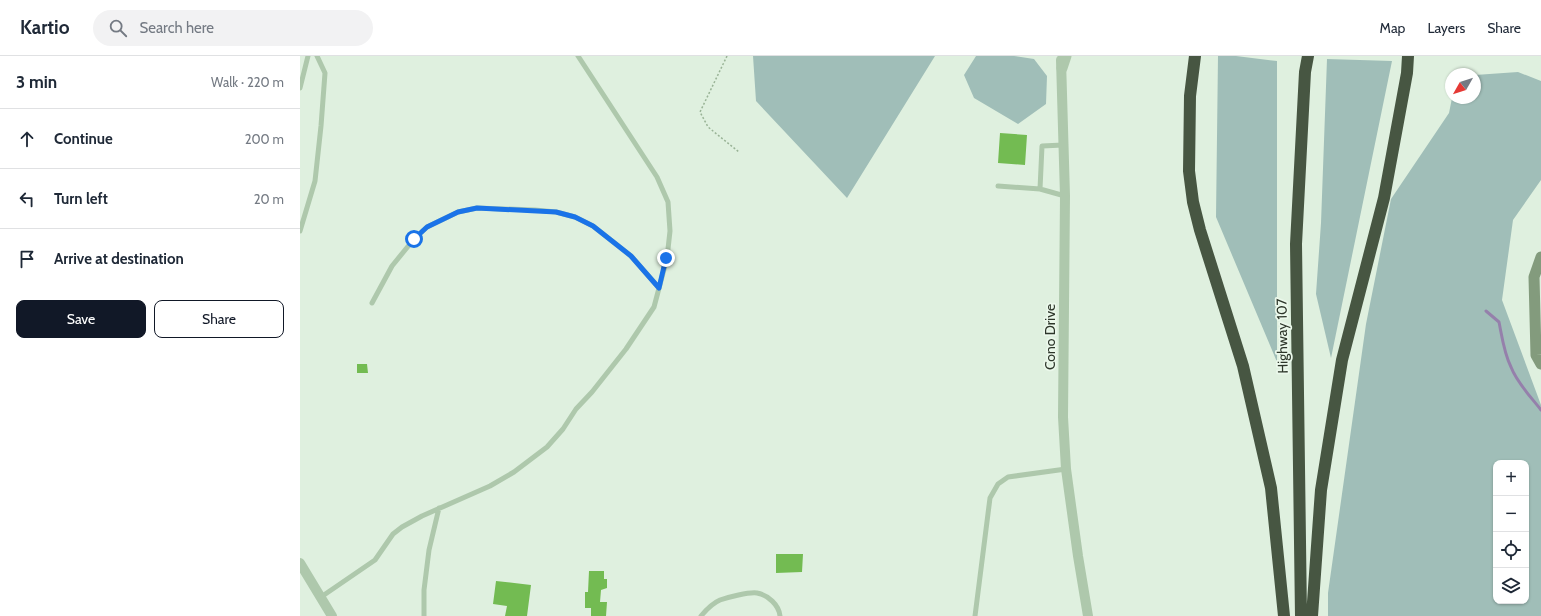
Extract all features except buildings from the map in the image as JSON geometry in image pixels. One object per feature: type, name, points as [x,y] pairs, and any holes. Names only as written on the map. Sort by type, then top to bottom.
[{"type":"highway","points":[[1194,56],[1190,96],[1189,149],[1189,171],[1193,202],[1200,230],[1243,366],[1271,488],[1284,616]]},
{"type":"highway","name":"Highway 107","points":[[1301,616],[1296,244],[1305,72],[1308,56]]},
{"type":"highway","points":[[1312,616],[1321,490],[1341,368],[1384,198],[1407,73],[1408,56]]},
{"type":"main road","points":[[1541,257],[1534,277],[1536,355],[1541,364]]},
{"type":"street","name":"Cono Drive","points":[[1062,56],[1065,196],[1063,417],[1066,470],[1088,616]]},
{"type":"street","points":[[1062,68],[1066,56]]},
{"type":"street","points":[[300,563],[332,616]]},
{"type":"lane","points":[[300,88],[308,56]]},
{"type":"lane","points":[[300,231],[314,181],[321,126],[325,73],[316,56]]},
{"type":"lane","points":[[321,597],[375,560],[393,534],[412,521],[439,508],[479,492],[503,479],[537,456],[556,438],[570,420],[576,409],[592,392],[626,349],[654,307],[666,258],[670,231],[668,202],[657,177],[578,56]]},
{"type":"lane","points":[[1040,189],[1042,146],[1063,145]]},
{"type":"lane","points":[[998,186],[1040,189],[1065,196]]},
{"type":"lane","points":[[372,304],[392,266],[414,239],[427,227],[458,212],[477,208],[535,210],[556,212],[575,217],[593,226],[631,256],[659,288]]},
{"type":"lane","points":[[975,616],[990,498],[998,484],[1008,476],[1066,470]]},
{"type":"lane","points":[[424,616],[424,590],[430,550],[439,508]]},
{"type":"lane","points":[[701,616],[719,601],[738,595],[757,593],[771,599],[780,611],[780,616]]},
{"type":"path","points":[[727,56],[700,112],[708,127],[739,152]]},
{"type":"shaded area","points":[[753,56],[935,56],[847,198],[756,101]]},
{"type":"shaded area","points":[[976,56],[1014,56],[1034,59],[1047,76],[1046,104],[1018,124],[974,98],[964,75]]},
{"type":"shaded area","points":[[1218,56],[1236,56],[1277,61],[1277,362],[1216,217]]},
{"type":"shaded area","points":[[1327,59],[1392,61],[1331,358],[1316,294],[1321,223]]},
{"type":"shaded area","points":[[1518,72],[1541,81],[1541,180],[1513,220],[1502,300],[1541,405],[1541,616],[1328,616],[1328,593],[1366,324],[1391,199],[1449,113],[1451,104],[1481,104],[1481,75]]},
{"type":"waterway","points":[[1486,311],[1499,322],[1505,351],[1514,373],[1520,384],[1541,410]]},
{"type":"route","points":[[414,239],[427,227],[458,212],[477,208],[535,210],[556,212],[575,217],[593,226],[631,256],[659,288],[666,258]]}]
